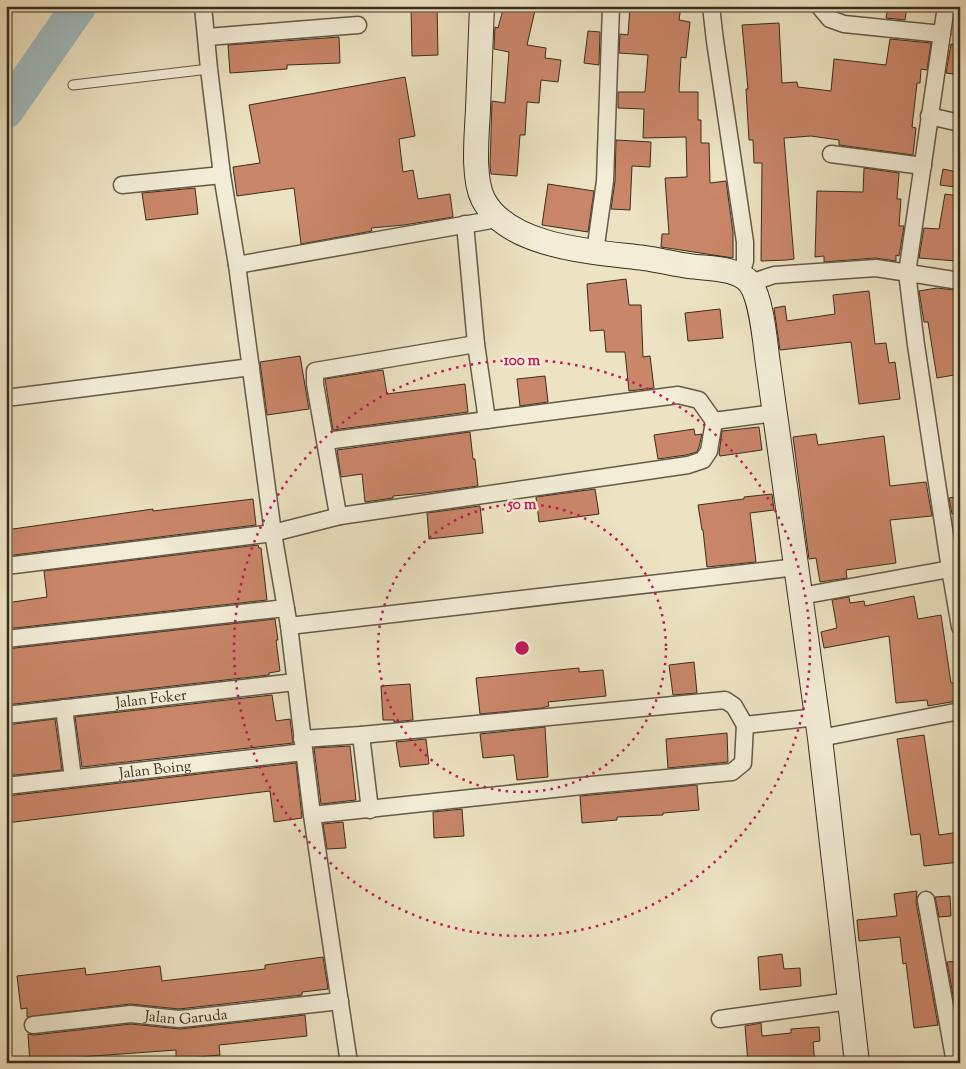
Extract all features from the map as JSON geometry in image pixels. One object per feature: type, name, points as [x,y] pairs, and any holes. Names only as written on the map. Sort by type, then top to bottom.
[{"type":"main road","points":[[482,6],[476,167],[482,198],[497,219],[514,230],[555,245],[729,271],[745,279],[758,304],[801,596],[857,1063]]},
{"type":"street","points":[[204,6],[209,69],[222,175],[237,266],[273,533],[289,626],[312,815],[349,1063]]},
{"type":"street","points":[[595,252],[605,181],[611,6]]},
{"type":"street","points":[[712,6],[715,41],[745,242],[745,279],[774,275],[876,268],[960,281]]},
{"type":"street","points":[[818,6],[830,19],[844,24],[942,34]]},
{"type":"street","points":[[946,6],[907,272],[916,344],[955,568],[960,626]]},
{"type":"street","points":[[207,37],[358,25]]},
{"type":"street","points":[[929,116],[960,123]]},
{"type":"street","points":[[831,154],[923,166]]},
{"type":"street","points":[[122,185],[222,175]]},
{"type":"street","points":[[237,266],[497,219]]},
{"type":"street","points":[[465,224],[476,344],[486,420]]},
{"type":"street","points":[[340,516],[337,509],[315,384],[315,372],[476,344]]},
{"type":"street","points":[[6,398],[251,367]]},
{"type":"street","points":[[6,566],[273,533],[340,516],[688,465],[703,460],[709,451],[714,421],[699,400],[678,395],[326,441]]},
{"type":"street","points":[[714,421],[775,413]]},
{"type":"street","points":[[289,626],[797,566]]},
{"type":"street","points":[[801,596],[955,568]]},
{"type":"street","points":[[6,639],[286,608]]},
{"type":"street","name":"Jalan Foker","points":[[6,715],[295,682]]},
{"type":"street","name":"Jalan Boing","points":[[6,786],[303,745],[361,735],[725,700],[734,706],[746,725]]},
{"type":"street","points":[[64,708],[73,778]]},
{"type":"street","points":[[312,815],[590,784],[732,772],[743,763],[746,725],[818,727],[960,711]]},
{"type":"street","points":[[361,735],[370,810]]},
{"type":"street","points":[[926,900],[955,1063]]},
{"type":"street","name":"Jalan Garuda","points":[[32,1025],[131,1014],[180,1019],[340,1001]]},
{"type":"street","points":[[720,1019],[850,1001]]},
{"type":"lane","points":[[73,85],[209,69]]},
{"type":"building","points":[[411,6],[437,6],[438,55],[412,56]]},
{"type":"building","points":[[504,6],[536,6],[527,45],[546,48],[545,58],[561,60],[558,82],[541,80],[539,103],[527,102],[525,135],[520,135],[517,176],[491,174],[490,166],[492,101],[505,103],[509,52],[494,49],[495,27],[498,28]]},
{"type":"building","points":[[630,6],[681,6],[679,20],[690,22],[686,58],[681,57],[679,92],[698,92],[698,120],[701,120],[701,143],[709,143],[710,183],[726,181],[733,232],[733,258],[661,247],[662,234],[669,234],[665,178],[687,177],[686,137],[643,138],[644,109],[618,108],[618,92],[645,92],[648,55],[619,53],[620,34],[628,35]]},
{"type":"building","points":[[888,6],[907,6],[905,20],[886,18]]},
{"type":"building","points":[[779,23],[782,83],[797,82],[798,87],[831,91],[834,59],[886,65],[890,39],[931,43],[927,70],[921,69],[920,83],[917,83],[912,127],[916,128],[913,155],[839,145],[839,140],[811,136],[784,138],[794,259],[761,261],[762,163],[754,163],[753,140],[749,140],[746,89],[748,89],[742,25]]},
{"type":"building","points":[[588,31],[600,32],[599,65],[584,63]]},
{"type":"building","points":[[339,37],[340,63],[287,65],[287,69],[230,73],[228,45]]},
{"type":"building","points":[[951,44],[960,45],[960,75],[946,73]]},
{"type":"building","points":[[405,77],[415,136],[399,139],[403,172],[413,170],[418,199],[450,194],[453,217],[371,228],[372,231],[301,244],[294,188],[237,196],[233,167],[260,163],[249,105]]},
{"type":"building","points":[[616,140],[651,142],[650,167],[632,166],[630,210],[611,209],[615,181]]},
{"type":"building","points":[[864,168],[899,173],[897,199],[901,199],[899,226],[904,226],[899,256],[896,255],[896,261],[875,258],[824,262],[824,256],[815,257],[817,191],[863,192]]},
{"type":"building","points":[[943,169],[957,172],[955,187],[940,185]]},
{"type":"building","points":[[548,184],[594,191],[588,232],[542,225]]},
{"type":"building","points":[[195,188],[198,214],[146,220],[142,193]]},
{"type":"building","points":[[945,194],[960,196],[956,261],[919,258],[924,228],[939,229]]},
{"type":"building","points":[[626,279],[629,305],[641,305],[643,357],[650,356],[654,388],[629,391],[625,352],[606,352],[604,330],[590,331],[587,284]]},
{"type":"building","points":[[937,288],[954,290],[957,309],[960,309],[960,374],[937,378],[928,322],[924,322],[919,291]]},
{"type":"building","points":[[869,291],[875,344],[886,343],[889,363],[895,362],[900,399],[859,404],[851,342],[780,350],[774,308],[785,306],[787,321],[835,314],[833,295]]},
{"type":"building","points":[[720,309],[723,338],[688,341],[685,313]]},
{"type":"building","points":[[300,356],[309,409],[267,415],[260,362]]},
{"type":"building","points":[[383,370],[387,394],[465,384],[468,412],[333,430],[325,379]]},
{"type":"building","points":[[545,376],[548,402],[520,406],[517,379]]},
{"type":"building","points":[[759,427],[762,450],[720,456],[722,431]]},
{"type":"building","points":[[694,429],[695,435],[702,434],[697,452],[658,459],[654,435]]},
{"type":"building","points":[[470,432],[478,486],[393,496],[393,498],[365,502],[362,474],[341,477],[337,450]]},
{"type":"building","points":[[816,434],[818,445],[884,436],[890,486],[926,482],[932,516],[890,520],[896,563],[846,570],[847,578],[820,582],[816,558],[809,559],[793,437]]},
{"type":"building","points":[[595,489],[599,514],[539,522],[536,497]]},
{"type":"building","points":[[772,494],[774,510],[750,513],[756,562],[707,567],[698,505]]},
{"type":"building","points":[[960,496],[960,513],[952,514],[949,498]]},
{"type":"building","points":[[253,499],[256,525],[6,556],[6,530],[153,509],[153,511]]},
{"type":"building","points":[[480,506],[483,533],[429,539],[427,513]]},
{"type":"building","points":[[258,545],[261,548],[267,600],[6,629],[6,603],[47,597],[44,571]]},
{"type":"building","points":[[914,596],[918,619],[941,615],[951,683],[955,683],[957,701],[928,706],[927,700],[896,703],[889,636],[824,648],[821,632],[837,628],[832,600],[849,597],[850,603],[864,601],[865,606]]},
{"type":"building","points":[[275,619],[280,671],[269,673],[269,675],[6,705],[6,649]]},
{"type":"building","points":[[694,662],[697,693],[673,695],[669,665]]},
{"type":"building","points":[[579,668],[579,672],[603,670],[606,696],[548,702],[549,706],[542,708],[480,714],[476,678]]},
{"type":"building","points":[[410,684],[413,720],[394,722],[394,720],[383,720],[381,686]]},
{"type":"building","points":[[272,695],[276,721],[290,719],[293,743],[82,767],[75,717]]},
{"type":"building","points":[[55,719],[62,770],[6,776],[6,725]]},
{"type":"building","points":[[545,727],[548,777],[517,780],[514,755],[483,758],[480,734]]},
{"type":"building","points":[[727,733],[728,762],[668,768],[666,739]]},
{"type":"building","points":[[924,735],[939,835],[960,832],[960,862],[924,866],[920,834],[911,835],[897,739]]},
{"type":"building","points":[[426,739],[429,764],[400,767],[396,742]]},
{"type":"building","points":[[350,746],[356,800],[321,804],[314,748]]},
{"type":"building","points":[[296,763],[302,818],[274,822],[270,791],[6,823],[6,796]]},
{"type":"building","points":[[697,785],[699,810],[663,813],[663,815],[617,817],[617,820],[582,823],[580,796]]},
{"type":"building","points":[[462,809],[464,836],[434,838],[433,812]]},
{"type":"building","points":[[343,822],[346,848],[327,849],[323,824]]},
{"type":"building","points":[[917,891],[916,902],[938,1025],[914,1028],[906,963],[903,964],[900,937],[859,941],[857,920],[897,916],[894,894]]},
{"type":"building","points":[[950,896],[951,916],[939,917],[935,897]]},
{"type":"building","points":[[782,954],[784,969],[800,968],[801,986],[760,990],[758,957]]},
{"type":"building","points":[[323,957],[328,989],[302,992],[302,995],[179,1009],[130,1004],[27,1017],[27,1008],[21,1009],[17,976],[85,968],[86,975],[160,966],[162,981],[265,969],[265,965]]},
{"type":"building","points":[[960,961],[960,1023],[958,1023],[947,962]]},
{"type":"building","points":[[305,1015],[307,1036],[219,1045],[220,1055],[176,1059],[176,1050],[52,1059],[52,1063],[30,1063],[28,1034],[34,1035],[131,1024],[180,1029]]},
{"type":"building","points":[[761,1023],[762,1036],[791,1033],[791,1029],[819,1027],[820,1041],[813,1042],[815,1063],[748,1063],[745,1026]]},
{"type":"waterway","points":[[6,111],[79,6]]}]
